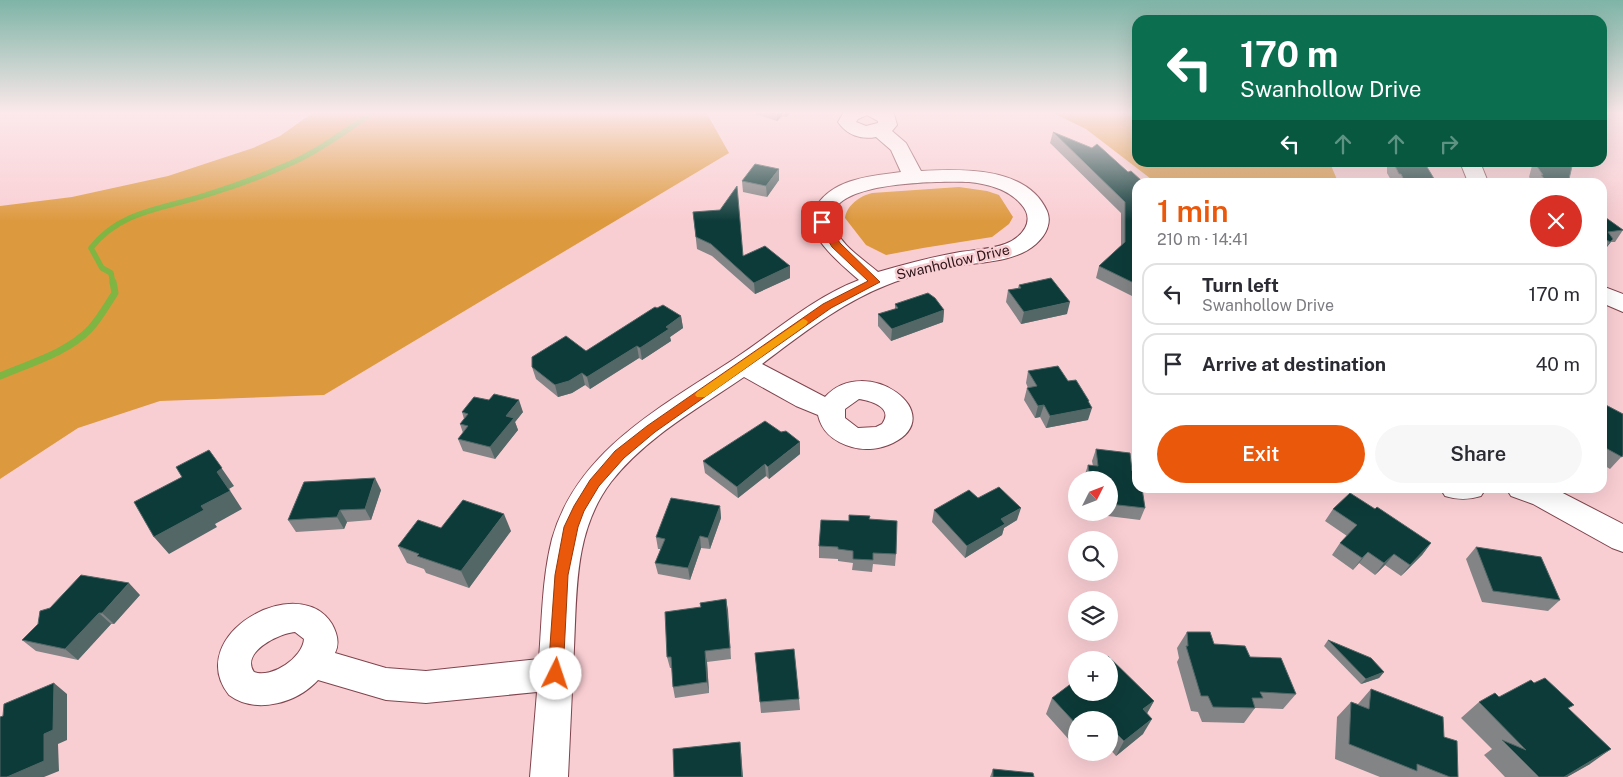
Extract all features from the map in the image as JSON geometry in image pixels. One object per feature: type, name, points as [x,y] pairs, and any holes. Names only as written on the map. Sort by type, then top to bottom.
[{"type":"street","points":[[900,148],[914,178]]},
{"type":"street","name":"Swanhollow Drive","points":[[549,777],[562,575],[571,527],[578,510],[595,483],[620,454],[651,429],[827,306],[875,282],[896,274],[936,263],[1011,250],[1032,237],[1039,227],[1038,210],[1031,200],[1010,185],[996,180],[972,176],[914,178],[868,183],[855,187],[827,204],[822,217],[826,232],[836,245],[875,282]]},
{"type":"street","points":[[1607,296],[1623,304]]},
{"type":"street","points":[[744,365],[804,399],[832,410]]},
{"type":"street","points":[[1535,493],[1623,539]]},
{"type":"street","points":[[312,662],[386,684],[426,687],[556,674]]},
{"type":"shaded area","points":[[252,148],[726,148],[729,153],[324,395],[160,401],[78,428],[0,479],[0,206],[72,197],[168,176]]},
{"type":"shaded area","points":[[1111,148],[1132,148],[1132,164]]},
{"type":"shaded area","points":[[1135,167],[1332,167],[1336,178],[1150,178]]},
{"type":"shaded area","points":[[959,187],[987,191],[999,195],[1013,217],[1009,224],[992,237],[886,255],[866,245],[845,218],[851,205],[863,196],[872,193]]},
{"type":"building","points":[[1070,148],[1102,148],[1128,172],[1131,171],[1139,178],[1132,178],[1132,282],[1099,266],[1125,242],[1125,202]]},
{"type":"building","points":[[755,164],[779,169],[766,186],[742,181]]},
{"type":"building","points":[[1396,167],[1427,167],[1434,178],[1403,178]]},
{"type":"building","points":[[1537,167],[1572,167],[1569,178],[1544,178],[1541,175],[1543,175]]},
{"type":"building","points":[[737,186],[743,256],[765,246],[790,266],[754,283],[711,244],[696,237],[693,212],[720,210]]},
{"type":"building","points":[[1607,219],[1623,230],[1608,232],[1613,239],[1610,242],[1607,240]]},
{"type":"building","points":[[1051,278],[1070,302],[1024,312],[1008,290],[1021,288],[1019,285]]},
{"type":"building","points":[[928,293],[935,298],[944,310],[892,329],[878,314],[898,308],[895,304]]},
{"type":"building","points":[[663,305],[681,316],[666,327],[669,329],[640,348],[637,346],[587,377],[582,373],[569,381],[555,385],[532,367],[532,357],[566,336],[586,351],[655,307]]},
{"type":"building","points":[[1058,366],[1068,381],[1076,380],[1092,408],[1050,416],[1044,405],[1038,406],[1027,388],[1037,386],[1028,371]]},
{"type":"building","points":[[494,394],[519,400],[506,416],[514,418],[490,447],[458,439],[468,426],[460,424],[468,414],[462,412],[474,397],[489,400]]},
{"type":"building","points":[[1607,406],[1623,414],[1622,457],[1607,449]]},
{"type":"building","points":[[765,421],[781,432],[786,431],[800,442],[768,467],[765,464],[737,487],[703,461]]},
{"type":"building","points":[[1096,449],[1130,453],[1132,493],[1143,493],[1145,508],[1118,505],[1118,471],[1089,471],[1088,465],[1098,466]]},
{"type":"building","points":[[209,450],[222,468],[217,472],[230,491],[201,506],[204,510],[154,537],[134,502],[182,477],[176,467]]},
{"type":"building","points":[[375,478],[365,509],[340,510],[337,517],[288,520],[304,482]]},
{"type":"building","points":[[999,487],[1021,508],[1001,519],[1005,524],[967,546],[934,510],[969,490],[978,498]]},
{"type":"building","points":[[1350,493],[1375,509],[1377,507],[1431,543],[1410,565],[1394,554],[1384,563],[1368,552],[1362,558],[1340,543],[1357,525],[1333,509]]},
{"type":"building","points":[[671,498],[720,506],[708,538],[700,536],[688,568],[655,563],[665,539],[656,537]]},
{"type":"building","points":[[463,500],[504,514],[461,571],[417,556],[419,554],[398,546],[418,520],[441,528]]},
{"type":"building","points":[[849,515],[870,516],[869,519],[897,521],[896,554],[873,553],[873,560],[853,559],[853,551],[838,549],[838,547],[819,546],[821,520],[849,521]]},
{"type":"building","points":[[1476,547],[1541,557],[1560,600],[1493,591]]},
{"type":"building","points":[[81,575],[129,583],[102,613],[99,613],[65,649],[22,640],[38,624],[40,611],[50,608]]},
{"type":"building","points":[[726,599],[730,648],[705,651],[707,682],[673,687],[671,657],[667,657],[665,612],[701,607],[700,603]]},
{"type":"building","points":[[1187,632],[1210,632],[1214,644],[1245,646],[1250,657],[1281,658],[1296,694],[1260,692],[1263,698],[1252,698],[1255,708],[1213,707],[1208,696],[1201,696],[1186,646],[1188,646]]},
{"type":"building","points":[[1328,640],[1371,658],[1384,672],[1366,679]]},
{"type":"building","points":[[794,649],[799,699],[760,702],[755,653]]},
{"type":"building","points":[[1118,666],[1154,701],[1143,709],[1152,719],[1124,741],[1118,735],[1118,711],[1068,711],[1068,715],[1052,698],[1068,686],[1068,701],[1118,701]]},
{"type":"building","points":[[1545,678],[1574,705],[1568,708],[1611,749],[1564,777],[1539,777],[1502,740],[1526,750],[1479,702],[1495,693],[1499,697],[1531,680],[1534,683]]},
{"type":"building","points":[[54,683],[53,730],[44,734],[44,761],[7,777],[0,777],[0,717],[3,716],[4,704]]},
{"type":"building","points":[[1371,689],[1443,717],[1444,737],[1457,741],[1458,777],[1450,777],[1417,764],[1417,771],[1349,744],[1351,702],[1369,709]]},
{"type":"building","points":[[740,742],[742,777],[674,777],[673,749]]},
{"type":"building","points":[[993,769],[1033,773],[1034,777],[993,777]]},
{"type":"waterway","points":[[113,284],[111,273],[102,268],[91,248],[103,235],[116,226],[144,212],[190,200],[263,175],[294,162],[319,148]]},
{"type":"waterway","points":[[0,376],[48,357],[81,337],[97,320],[115,293],[113,282]]},
{"type":"slow traffic","points":[[701,395],[803,322]]},
{"type":"route","points":[[556,674],[562,575],[571,527],[578,510],[595,483],[620,454],[651,429],[827,306],[859,288],[875,282],[836,245],[826,232],[822,222]]}]
